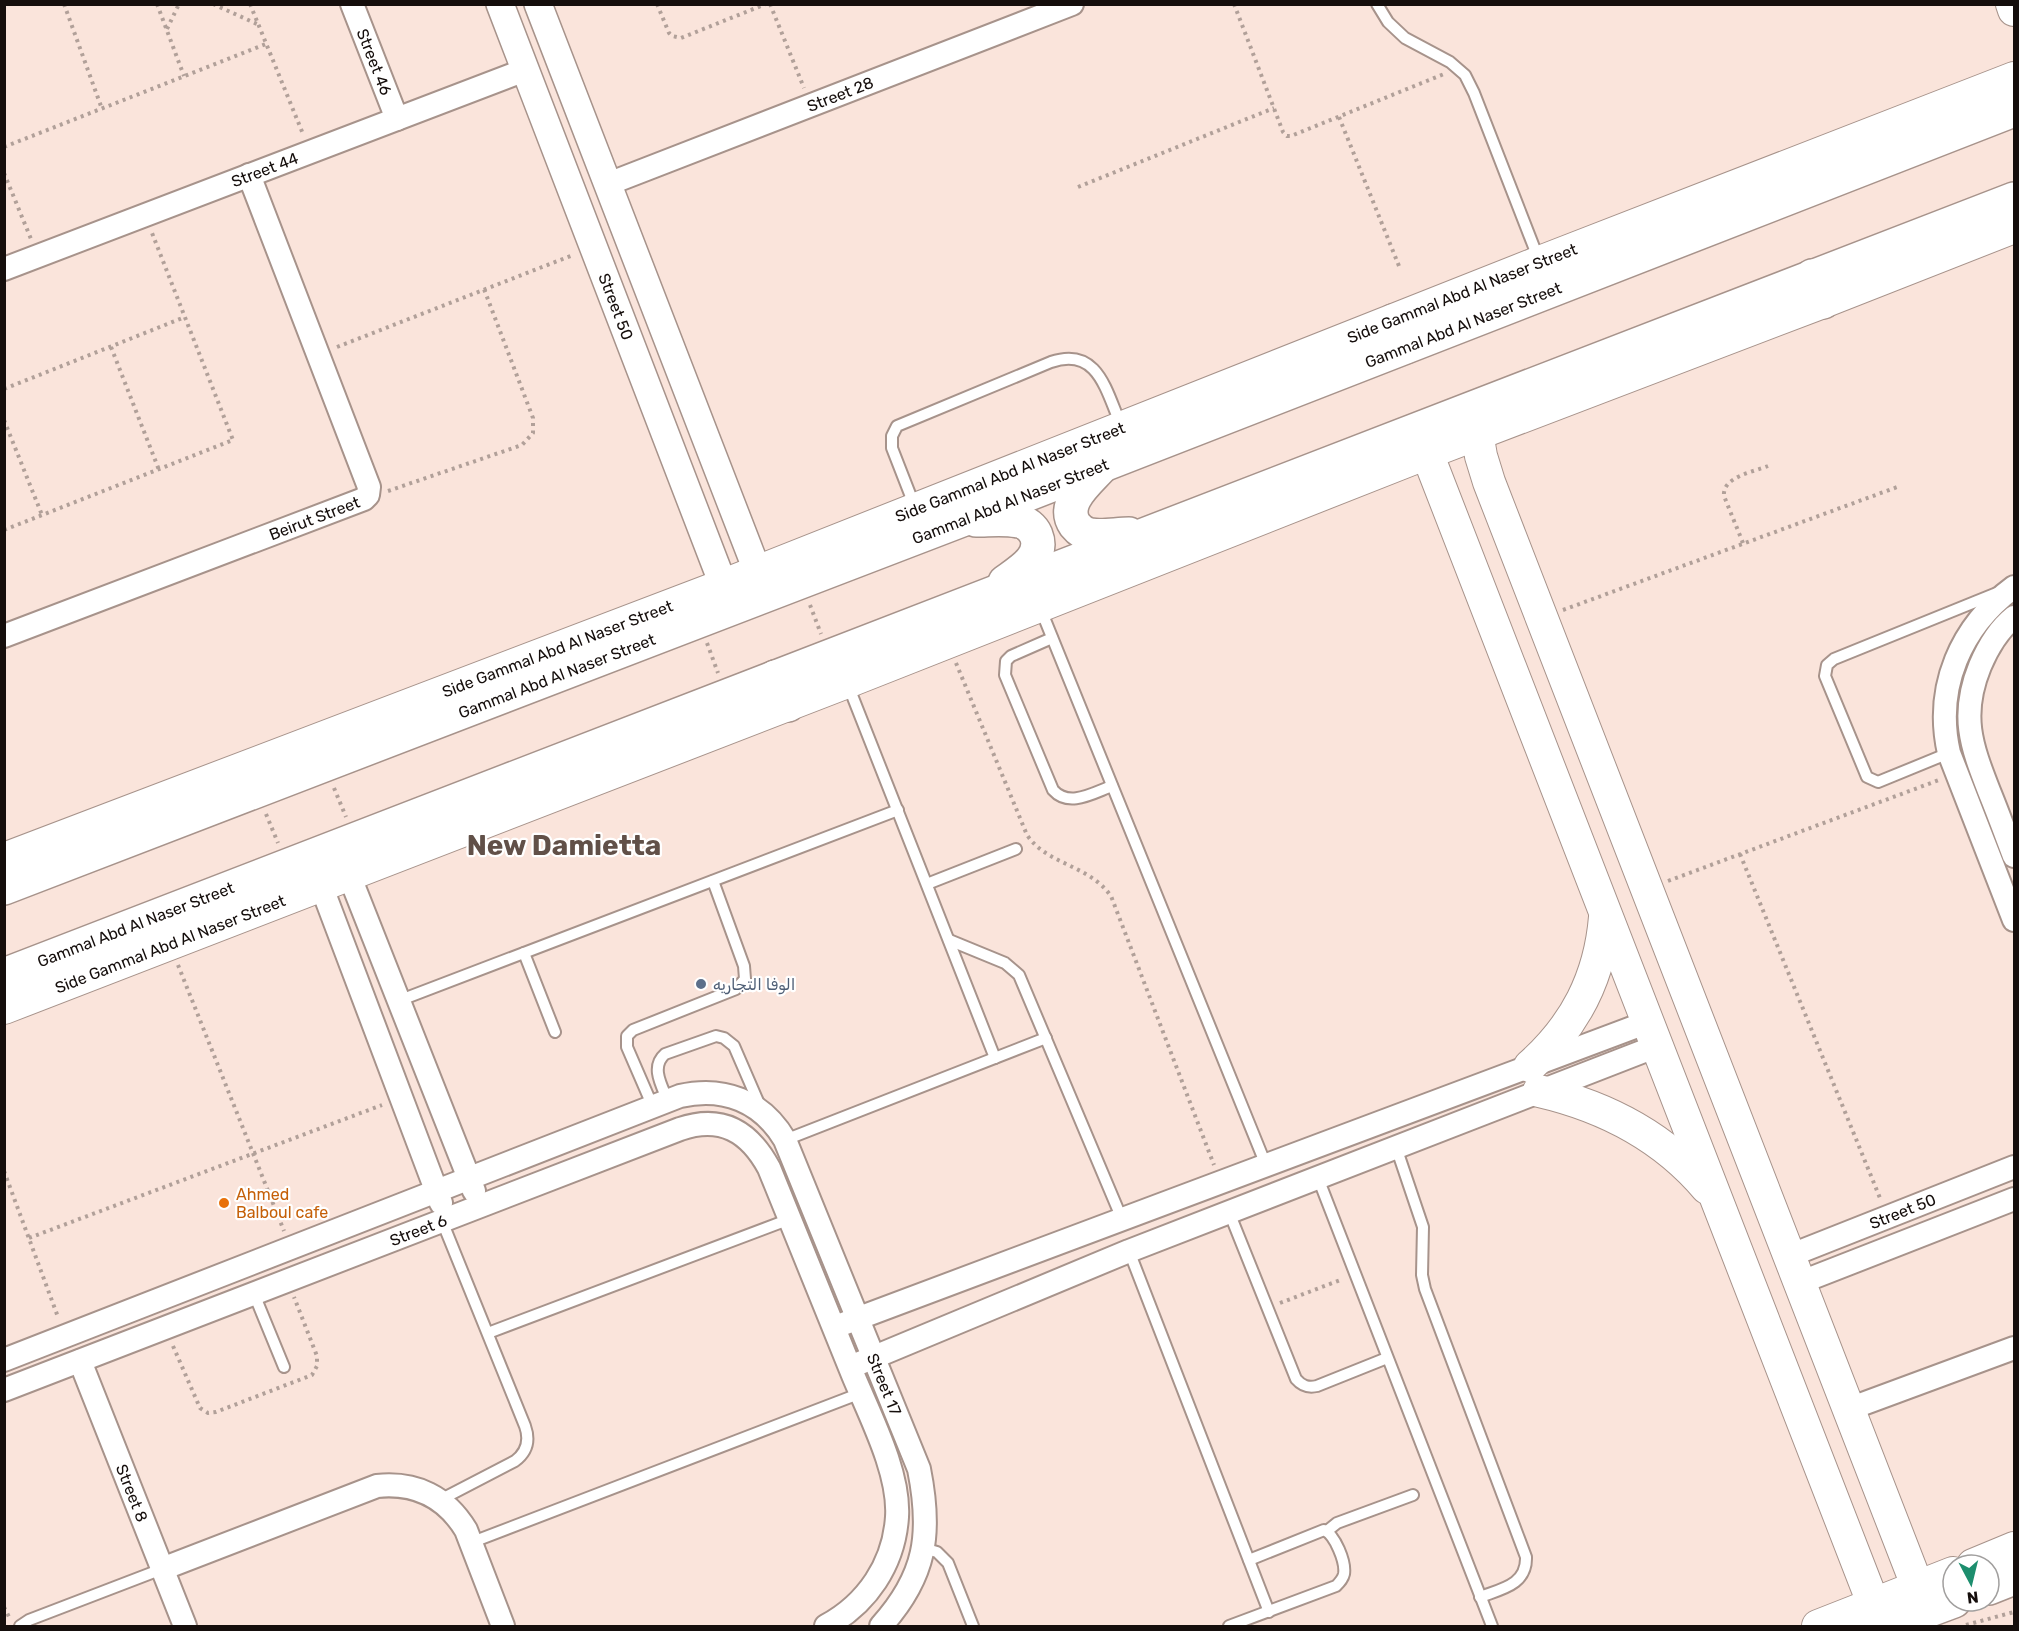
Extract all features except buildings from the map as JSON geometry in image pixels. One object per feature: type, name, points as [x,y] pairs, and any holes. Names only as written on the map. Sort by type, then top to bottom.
[{"type":"main road","points":[[2013,4],[2014,10]]},
{"type":"main road","name":"Side Gammal Abd Al Naser Street","points":[[762,583],[916,509],[1123,428],[1399,334],[1540,262],[2014,78]]},
{"type":"main road","name":"Gammal Abd Al Naser Street","points":[[4,888],[698,621],[728,597],[762,583],[802,581],[962,520],[1106,462],[1399,334],[2014,110]]},
{"type":"main road","name":"Gammal Abd Al Naser Street","points":[[4,975],[327,861],[727,696],[782,691],[838,669],[990,595],[1151,533],[1421,441],[1817,289],[2014,199]]},
{"type":"main road","points":[[1817,289],[2014,226]]},
{"type":"main road","points":[[1475,421],[1489,482],[1849,1409],[1927,1592]]},
{"type":"main road","points":[[838,669],[948,643],[1039,607],[1421,441],[1881,1619]]},
{"type":"main road","points":[[1106,462],[1073,501],[1071,516],[1074,523],[1085,534],[1092,536],[1151,533]]},
{"type":"main road","points":[[962,520],[1020,521],[1033,530],[1037,537],[1037,553],[1033,560],[990,595]]},
{"type":"main road","name":"Side Gammal Abd Al Naser Street","points":[[4,859],[728,597]]},
{"type":"main road","name":"Side Gammal Abd Al Naser Street","points":[[4,1008],[170,943],[327,861],[782,691]]},
{"type":"main road","points":[[1606,913],[1600,957],[1585,998],[1535,1079],[1638,1129],[1681,1161],[1717,1200]]},
{"type":"main road","points":[[1863,1576],[1878,1589],[1890,1591],[1901,1585],[1927,1592]]},
{"type":"main road","points":[[1818,1626],[1881,1619],[1941,1582]]},
{"type":"street","name":"Street 46","points":[[352,4],[397,119]]},
{"type":"street","name":"Street 50","points":[[500,4],[728,597]]},
{"type":"street","points":[[538,4],[762,583]]},
{"type":"street","name":"Street 28","points":[[608,184],[1072,4]]},
{"type":"street","name":"Street 44","points":[[4,269],[525,70]]},
{"type":"street","name":"Beirut Street","points":[[4,636],[364,499],[370,493],[249,175]]},
{"type":"street","points":[[2014,586],[1974,626],[1956,658],[1945,707],[1946,731],[1953,763],[2014,920]]},
{"type":"street","points":[[2014,617],[1997,635],[1982,662],[1972,691],[1969,722],[1974,752],[2014,856]]},
{"type":"street","points":[[327,861],[398,1001],[480,1207]]},
{"type":"street","points":[[327,861],[401,1098],[445,1220]]},
{"type":"street","points":[[834,1328],[1266,1165],[1535,1079],[1652,1034]]},
{"type":"street","points":[[850,1367],[1129,1251],[1396,1147],[1535,1079]]},
{"type":"street","name":"Street 6","points":[[4,1360],[692,1093],[718,1093],[741,1099],[762,1112],[785,1140]]},
{"type":"street","name":"Street 6","points":[[4,1390],[680,1130],[701,1124],[722,1125],[742,1134],[758,1149],[769,1168],[790,1219]]},
{"type":"street","name":"Street 17","points":[[785,1140],[919,1469],[926,1511],[923,1548],[912,1582],[893,1613],[881,1626]]},
{"type":"street","points":[[425,1160],[456,1148]]},
{"type":"street","name":"Street 50","points":[[1794,1269],[1888,1217],[2014,1167]]},
{"type":"street","name":"Street 50","points":[[1794,1269],[2014,1199]]},
{"type":"street","name":"Street 17","points":[[790,1219],[891,1469],[898,1516],[887,1562],[871,1589],[849,1612],[826,1626]]},
{"type":"street","points":[[1849,1409],[2014,1348]]},
{"type":"street","name":"Street 8","points":[[80,1361],[185,1626]]},
{"type":"street","points":[[162,1569],[377,1486],[410,1487],[429,1493],[440,1500],[459,1519],[504,1626]]},
{"type":"lane","points":[[1377,4],[1388,22],[1405,38],[1450,62],[1465,75],[1540,262]]},
{"type":"lane","points":[[916,509],[891,442],[897,426],[1051,362],[1069,358],[1088,363],[1096,370],[1123,428]]},
{"type":"lane","points":[[1953,763],[1878,782],[1867,777],[1825,676],[1825,670],[1834,659],[2014,586]]},
{"type":"lane","points":[[1039,607],[1266,1165]]},
{"type":"lane","points":[[1052,638],[1011,656],[1006,661],[1005,675],[1053,790],[1058,796],[1066,800],[1074,799],[1112,786]]},
{"type":"lane","points":[[838,669],[898,810],[995,1058]]},
{"type":"lane","points":[[398,1001],[898,810]]},
{"type":"lane","points":[[927,884],[1016,849]]},
{"type":"lane","points":[[660,1104],[627,1047],[627,1036],[633,1030],[736,989],[745,979],[744,966],[713,881]]},
{"type":"lane","points":[[949,940],[1011,967],[1023,983],[1122,1219]]},
{"type":"lane","points":[[524,952],[555,1032]]},
{"type":"lane","points":[[660,1104],[657,1066],[659,1059],[665,1054],[716,1036],[724,1038],[735,1046],[762,1112]]},
{"type":"lane","points":[[785,1140],[1046,1038]]},
{"type":"lane","points":[[1396,1147],[1423,1227],[1422,1261],[1425,1289],[1526,1557],[1524,1572],[1515,1583],[1480,1597]]},
{"type":"lane","points":[[1318,1178],[1491,1626]]},
{"type":"lane","points":[[1230,1212],[1296,1379],[1305,1386],[1317,1386],[1388,1358]]},
{"type":"lane","points":[[488,1333],[790,1219]]},
{"type":"lane","points":[[440,1500],[515,1461],[521,1456],[528,1442],[525,1426],[445,1220]]},
{"type":"lane","points":[[1129,1251],[1269,1612]]},
{"type":"lane","points":[[254,1293],[284,1367]]},
{"type":"lane","points":[[470,1543],[861,1393]]},
{"type":"lane","points":[[1249,1560],[1321,1531],[1327,1531],[1337,1523],[1413,1495]]},
{"type":"lane","points":[[1229,1626],[1336,1586],[1340,1582],[1345,1566],[1332,1536],[1327,1531]]},
{"type":"lane","points":[[923,1548],[937,1552],[948,1563],[973,1626]]},
{"type":"lane","points":[[20,1626],[29,1620],[162,1569]]},
{"type":"path","points":[[64,4],[102,109]]},
{"type":"path","points":[[157,4],[184,76]]},
{"type":"path","points":[[167,30],[179,4]]},
{"type":"path","points":[[213,4],[258,24]]},
{"type":"path","points":[[250,4],[310,152]]},
{"type":"path","points":[[657,4],[669,33],[681,38],[768,4],[811,106]]},
{"type":"path","points":[[1234,4],[1284,134],[1289,136],[1457,69]]},
{"type":"path","points":[[4,147],[266,44]]},
{"type":"path","points":[[1078,187],[1274,108]]},
{"type":"path","points":[[1339,117],[1400,266]]},
{"type":"path","points":[[4,173],[38,256]]},
{"type":"path","points":[[4,530],[233,440],[146,215]]},
{"type":"path","points":[[318,355],[593,247]]},
{"type":"path","points":[[364,499],[522,444],[532,433],[533,418],[484,289]]},
{"type":"path","points":[[4,389],[185,317]]},
{"type":"path","points":[[111,347],[159,470]]},
{"type":"path","points":[[4,420],[42,515]]},
{"type":"path","points":[[1743,543],[1724,496],[1724,488],[1729,481],[1768,466]]},
{"type":"path","points":[[1542,618],[1900,486]]},
{"type":"path","points":[[802,581],[838,669]]},
{"type":"path","points":[[698,621],[727,696]]},
{"type":"path","points":[[948,643],[1027,835],[1038,849],[1098,881],[1111,896],[1221,1182]]},
{"type":"path","points":[[1647,889],[1740,854],[1953,763]]},
{"type":"path","points":[[324,765],[327,861]]},
{"type":"path","points":[[257,790],[327,861]]},
{"type":"path","points":[[1740,854],[1888,1217]]},
{"type":"path","points":[[170,943],[291,1248]]},
{"type":"path","points":[[29,1238],[401,1098]]},
{"type":"path","points":[[4,1171],[66,1336]]},
{"type":"path","points":[[1268,1308],[1355,1274]]},
{"type":"path","points":[[166,1329],[200,1408],[208,1413],[216,1412],[312,1375],[317,1366],[317,1356],[288,1281]]},
{"type":"path","points":[[1959,1626],[2014,1612]]},
{"type":"place","name":"الوفا التجاريه","points":[[701,984]]},
{"type":"place","name":"Ahmed Balboul cafe","points":[[224,1203]]},
{"type":"district","name":"New Damietta","points":[[564,845]]}]
